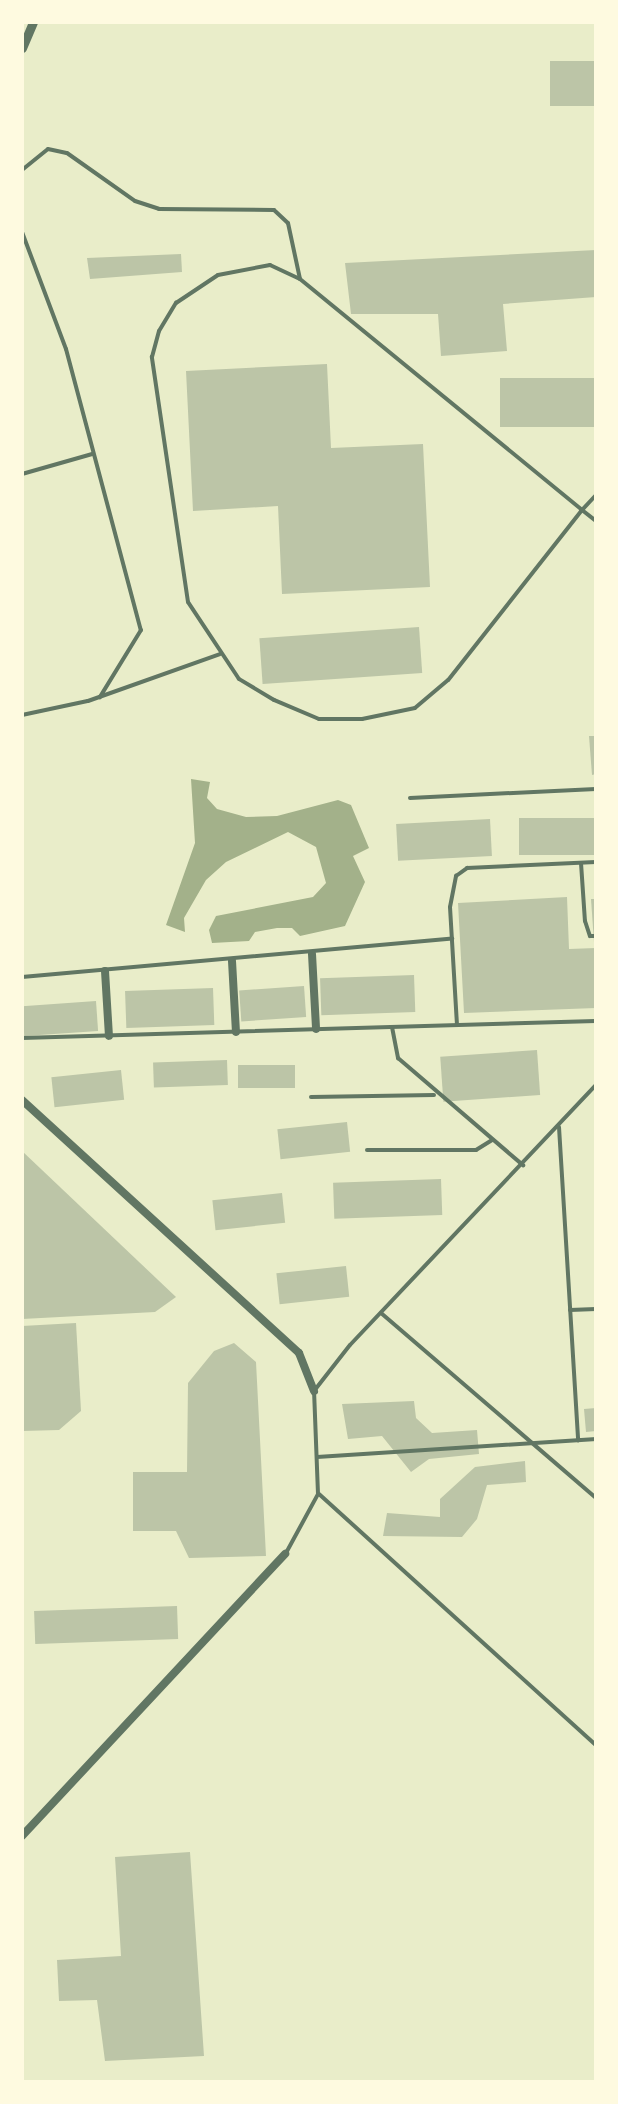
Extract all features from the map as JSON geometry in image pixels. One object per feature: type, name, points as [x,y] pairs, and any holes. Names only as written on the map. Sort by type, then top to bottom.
[{"type":"street","points":[[22,48],[33,22]]},
{"type":"street","points":[[312,954],[316,1029]]},
{"type":"street","points":[[232,961],[236,1032]]},
{"type":"street","points":[[105,971],[109,1036]]},
{"type":"street","points":[[22,1100],[299,1353],[314,1391]]},
{"type":"street","points":[[22,1836],[285,1554]]},
{"type":"lane","points":[[22,170],[48,149],[67,153],[135,201],[159,209],[274,210],[288,223],[300,279]]},
{"type":"lane","points":[[22,232],[66,349],[141,630],[100,697]]},
{"type":"lane","points":[[596,495],[582,510],[448,680],[415,708],[362,719],[319,719],[239,679],[188,602],[152,357],[159,331],[176,303],[218,275],[270,265],[300,279],[582,510],[596,521]]},
{"type":"lane","points":[[22,474],[92,454]]},
{"type":"lane","points":[[22,715],[100,697],[220,654]]},
{"type":"lane","points":[[410,798],[596,789]]},
{"type":"lane","points":[[457,1025],[450,907],[456,876],[467,868],[596,862]]},
{"type":"lane","points":[[581,863],[585,921],[590,936],[596,936]]},
{"type":"lane","points":[[22,977],[312,954],[342,945],[452,939]]},
{"type":"lane","points":[[22,1038],[596,1021]]},
{"type":"lane","points":[[392,1027],[398,1058],[436,1095],[523,1165]]},
{"type":"lane","points":[[285,1554],[318,1494],[314,1391],[381,1313],[596,1085]]},
{"type":"lane","points":[[311,1097],[436,1095]]},
{"type":"lane","points":[[559,1126],[578,1440]]},
{"type":"lane","points":[[367,1150],[476,1150],[492,1140]]},
{"type":"lane","points":[[570,1310],[596,1309]]},
{"type":"lane","points":[[381,1313],[596,1498]]},
{"type":"lane","points":[[317,1457],[596,1439]]},
{"type":"lane","points":[[318,1494],[596,1745]]},
{"type":"shaded area","points":[[191,779],[210,782],[207,798],[217,809],[246,817],[277,816],[338,800],[351,805],[369,848],[353,856],[365,882],[345,926],[300,936],[292,928],[277,928],[255,932],[249,941],[212,943],[209,930],[216,916],[313,897],[326,883],[316,847],[288,832],[226,862],[206,880],[184,918],[185,932],[166,925],[195,843]]},
{"type":"building","points":[[550,61],[596,61],[596,106],[550,106]]},
{"type":"building","points":[[596,250],[596,297],[503,304],[507,351],[441,356],[438,314],[351,314],[345,263]]},
{"type":"building","points":[[181,254],[182,272],[90,279],[87,258]]},
{"type":"building","points":[[327,364],[331,448],[423,444],[430,587],[282,594],[278,506],[193,511],[186,371]]},
{"type":"building","points":[[500,378],[596,378],[596,427],[500,427]]},
{"type":"building","points":[[419,627],[422,673],[263,684],[259,638]]},
{"type":"building","points":[[589,736],[596,736],[596,774],[592,775]]},
{"type":"building","points":[[519,818],[596,818],[596,855],[519,855]]},
{"type":"building","points":[[490,819],[492,856],[398,861],[396,824]]},
{"type":"building","points":[[567,897],[569,949],[596,948],[596,1008],[464,1013],[458,903]]},
{"type":"building","points":[[591,899],[596,899],[596,942],[594,942]]},
{"type":"building","points":[[414,975],[415,1012],[321,1015],[320,978]]},
{"type":"building","points":[[304,986],[306,1017],[241,1021],[239,991]]},
{"type":"building","points":[[213,988],[214,1025],[126,1028],[125,991]]},
{"type":"building","points":[[96,1001],[98,1031],[24,1036],[22,1006]]},
{"type":"building","points":[[537,1050],[540,1095],[443,1102],[440,1057]]},
{"type":"building","points":[[227,1060],[228,1085],[154,1088],[153,1063]]},
{"type":"building","points":[[238,1065],[295,1065],[295,1088],[238,1088]]},
{"type":"building","points":[[121,1070],[124,1100],[55,1107],[51,1077]]},
{"type":"building","points":[[347,1122],[350,1152],[281,1159],[277,1129]]},
{"type":"building","points":[[22,1151],[176,1297],[155,1312],[22,1319]]},
{"type":"building","points":[[441,1179],[442,1215],[334,1219],[333,1183]]},
{"type":"building","points":[[282,1193],[285,1223],[216,1230],[212,1200]]},
{"type":"building","points":[[346,1266],[349,1297],[280,1304],[276,1273]]},
{"type":"building","points":[[76,1323],[81,1411],[59,1430],[22,1431],[22,1326]]},
{"type":"building","points":[[234,1343],[256,1362],[266,1556],[189,1558],[176,1531],[133,1531],[133,1472],[187,1472],[188,1383],[214,1351]]},
{"type":"building","points":[[414,1401],[416,1418],[432,1433],[477,1430],[479,1454],[429,1459],[411,1472],[382,1436],[348,1439],[342,1404]]},
{"type":"building","points":[[596,1408],[596,1431],[586,1432],[584,1409]]},
{"type":"building","points":[[525,1461],[526,1482],[487,1485],[477,1519],[462,1537],[383,1536],[387,1513],[440,1517],[440,1499],[475,1467]]},
{"type":"building","points":[[177,1606],[178,1639],[35,1644],[34,1611]]},
{"type":"building","points":[[190,1852],[204,2056],[105,2061],[97,2000],[59,2001],[57,1960],[121,1956],[115,1857]]}]
